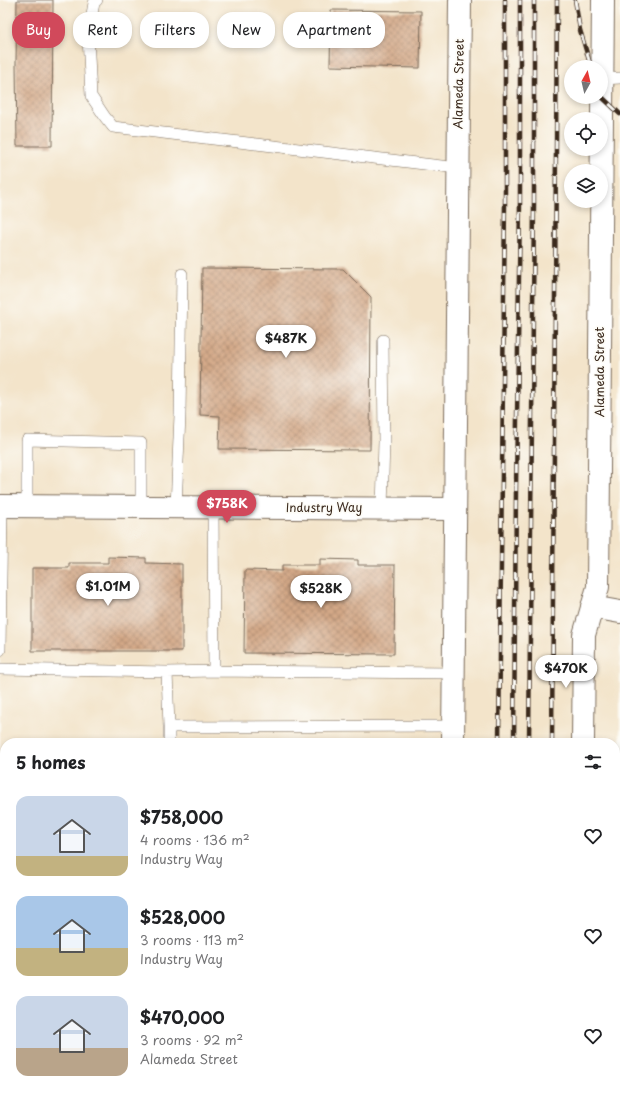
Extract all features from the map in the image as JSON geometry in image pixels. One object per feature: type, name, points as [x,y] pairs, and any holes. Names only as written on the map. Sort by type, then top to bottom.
[{"type":"street","name":"Alameda Street","points":[[453,735],[460,0]]},
{"type":"street","name":"Alameda Street","points":[[583,738],[584,635],[598,587],[611,78],[603,0]]},
{"type":"street","name":"Industry Way","points":[[1,506],[455,509]]},
{"type":"street","points":[[592,607],[620,612]]},
{"type":"lane","points":[[97,0],[94,3],[88,36],[92,96],[113,127],[458,168]]},
{"type":"lane","points":[[176,507],[180,415],[182,274]]},
{"type":"lane","points":[[382,508],[384,442],[383,340]]},
{"type":"lane","points":[[27,506],[27,440],[141,443],[141,507]]},
{"type":"lane","points":[[0,650],[1,506]]},
{"type":"lane","points":[[213,507],[214,671]]},
{"type":"lane","points":[[0,669],[167,672],[453,673]]},
{"type":"lane","points":[[167,672],[169,738]]},
{"type":"lane","points":[[170,727],[453,735]]},
{"type":"building","points":[[17,0],[53,0],[53,12],[17,12]]},
{"type":"building","points":[[331,10],[421,11],[420,68],[330,66],[330,48],[385,48],[385,12],[331,12]]},
{"type":"building","points":[[16,48],[53,48],[52,146],[17,146]]},
{"type":"building","points":[[202,268],[343,269],[371,297],[370,450],[219,449],[220,416],[200,415]]},
{"type":"building","points":[[108,557],[146,558],[146,563],[182,564],[182,651],[32,651],[32,568],[69,568],[69,563],[108,563]]},
{"type":"building","points":[[320,559],[358,560],[358,565],[395,565],[394,654],[244,653],[245,570],[282,571],[282,565],[320,565]]},
{"type":"railway","points":[[499,738],[505,203],[505,0]]},
{"type":"railway","points":[[514,738],[520,203],[520,0]]},
{"type":"railway","points":[[529,738],[534,203],[534,0]]},
{"type":"railway","points":[[552,738],[557,0]]},
{"type":"railway","points":[[575,0],[580,30],[589,60]]},
{"type":"railway","points":[[608,103],[620,114]]}]
